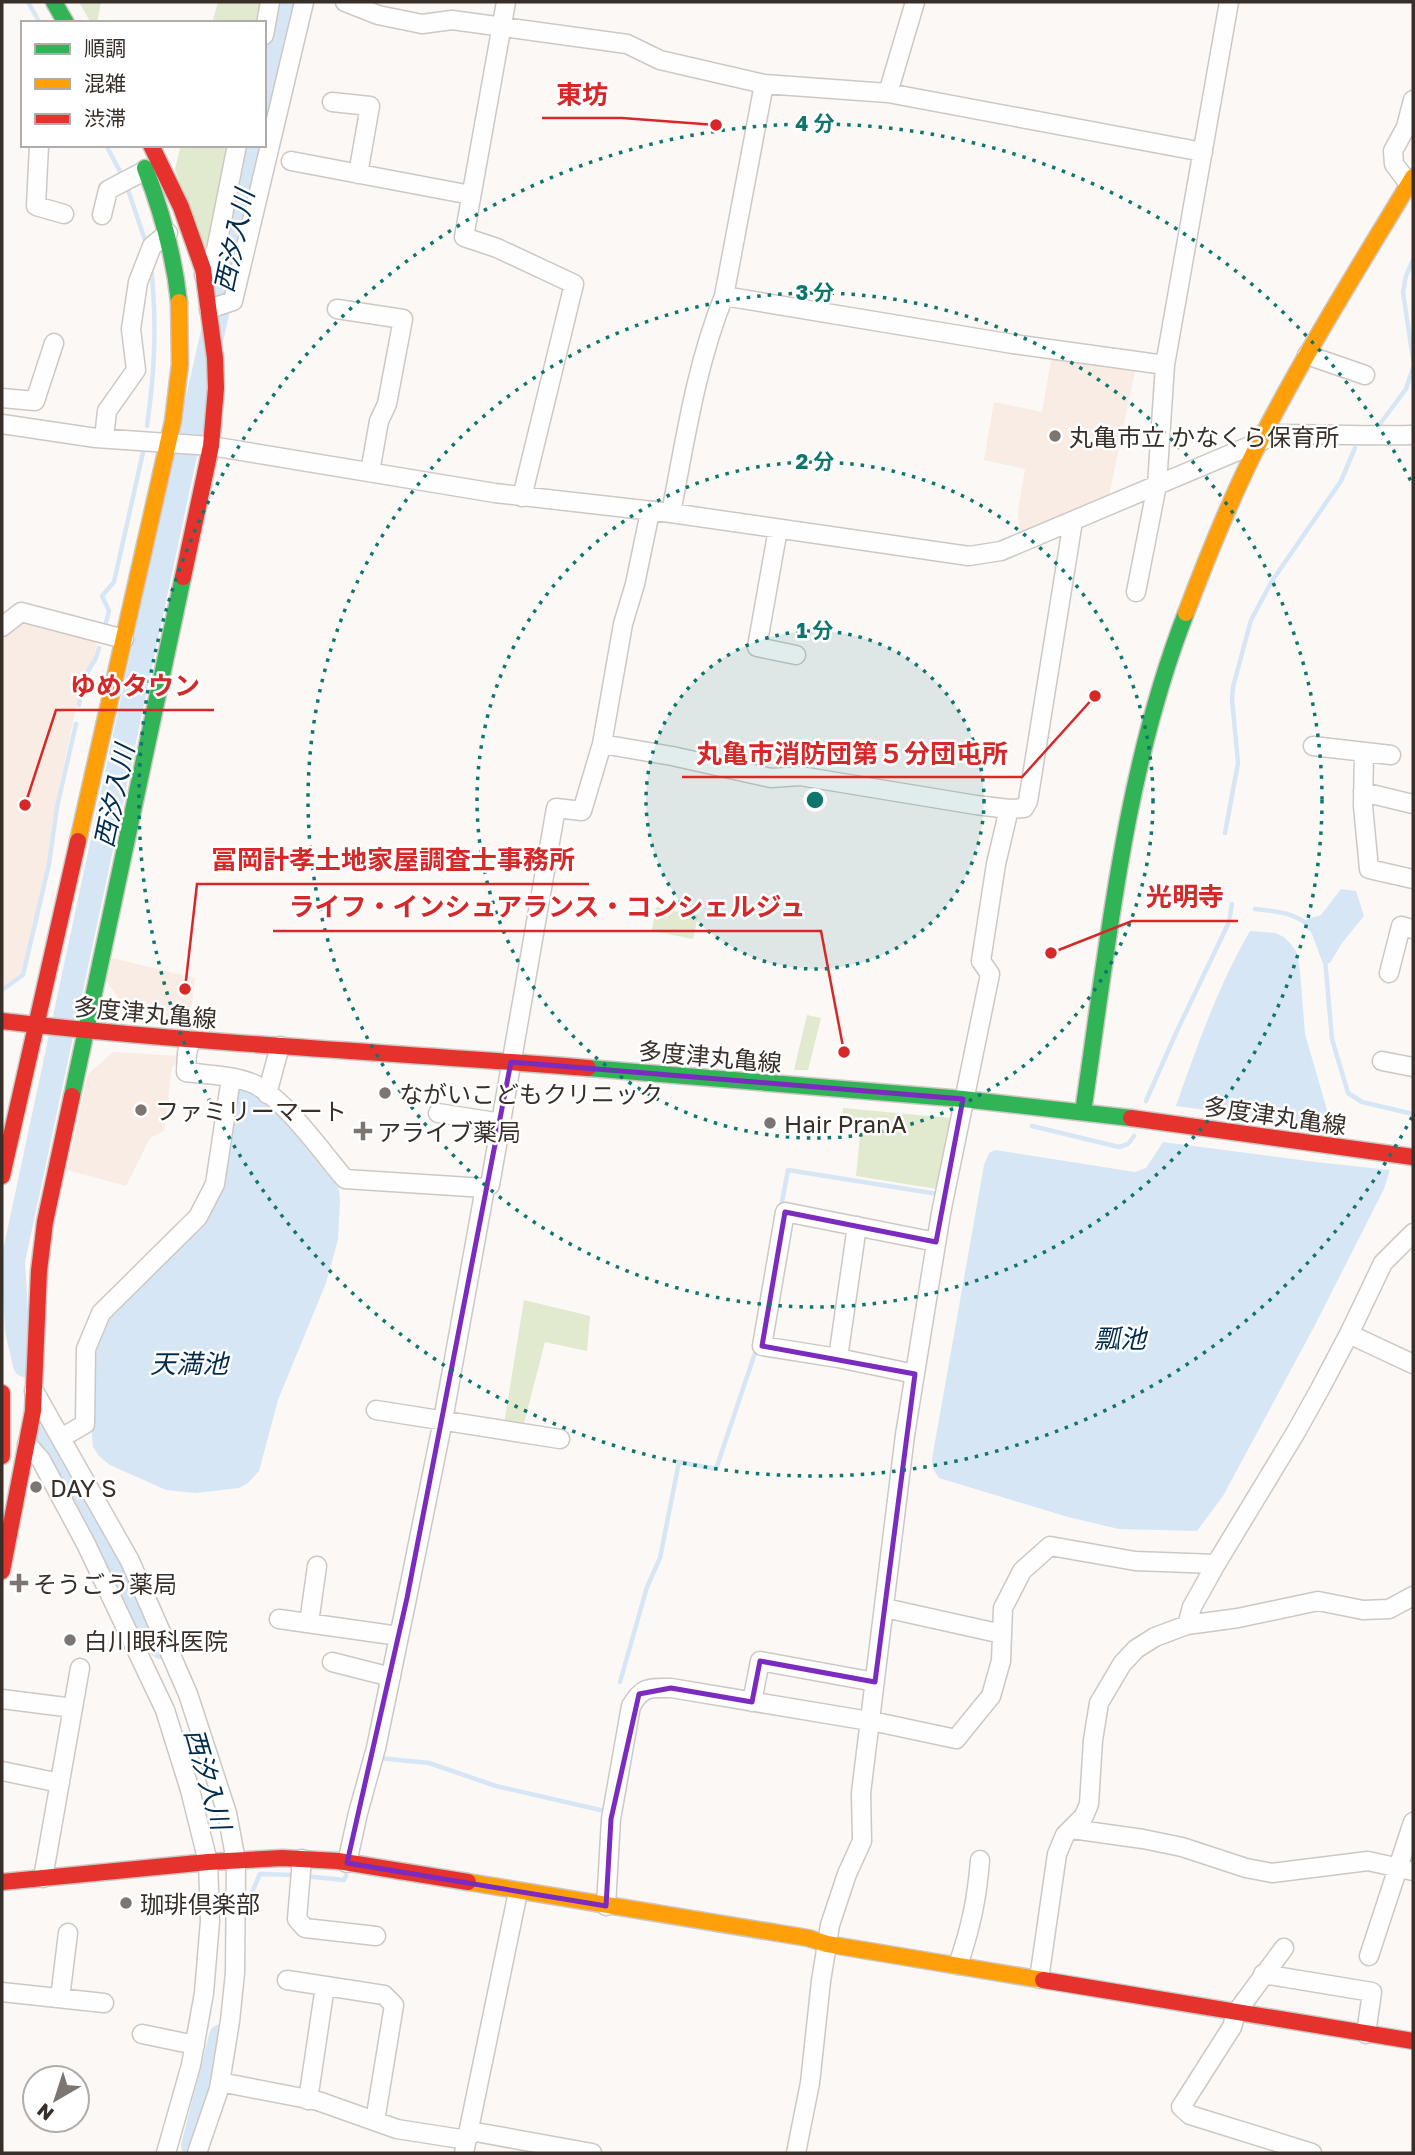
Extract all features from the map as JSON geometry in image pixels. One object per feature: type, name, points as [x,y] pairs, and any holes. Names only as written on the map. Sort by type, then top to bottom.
[{"type":"street","points":[[54,2],[65,21]]},
{"type":"street","points":[[71,2],[81,21]]},
{"type":"street","points":[[266,24],[270,2]]},
{"type":"street","points":[[209,309],[233,301],[304,2]]},
{"type":"street","points":[[345,2],[378,15],[422,24],[452,20],[627,44],[660,60],[764,84],[888,93],[1203,152]]},
{"type":"street","points":[[506,2],[464,237],[497,248],[574,284],[522,497]]},
{"type":"street","points":[[888,93],[915,2]]},
{"type":"street","points":[[1136,592],[1157,485],[1165,365],[1229,2]]},
{"type":"street","points":[[671,513],[692,403],[724,296],[764,84]]},
{"type":"street","points":[[1083,1112],[1120,859],[1132,796],[1155,704],[1195,587],[1259,441],[1411,181],[1394,164],[1393,151],[1406,127],[1413,100]]},
{"type":"street","points":[[332,102],[370,106],[358,174]]},
{"type":"street","points":[[39,147],[36,206],[64,214]]},
{"type":"street","points":[[2,1175],[42,1025],[124,639],[173,442],[181,325],[177,275],[155,192],[136,147]]},
{"type":"street","points":[[2,1567],[27,1444],[34,1391],[39,1271],[45,1222],[79,1030],[216,387],[205,279],[181,207],[152,147]]},
{"type":"street","points":[[205,279],[216,250],[237,147]]},
{"type":"street","points":[[291,161],[471,195]]},
{"type":"street","points":[[102,215],[108,190],[146,170]]},
{"type":"street","points":[[104,438],[107,411],[136,370],[131,329],[138,282],[152,246],[168,233]]},
{"type":"street","points":[[724,296],[1013,344],[1165,365]]},
{"type":"street","points":[[337,309],[403,319],[387,404],[379,421],[370,472]]},
{"type":"street","points":[[2,398],[35,401],[54,343]]},
{"type":"street","points":[[1307,355],[1365,375]]},
{"type":"street","points":[[2,425],[104,438],[205,445],[522,497],[671,513],[969,556],[1001,551],[1278,434],[1359,437],[1413,435]]},
{"type":"street","points":[[191,1040],[187,1053],[187,1072],[255,1084],[281,1104],[345,1179],[485,1188],[491,1185],[556,808],[582,811],[602,744],[623,624],[635,584],[650,512]]},
{"type":"street","points":[[602,744],[771,778],[800,776],[1009,809],[1024,808],[1028,801],[1073,521]]},
{"type":"street","points":[[778,528],[757,647],[796,655]]},
{"type":"street","points":[[2,627],[21,612],[124,639]]},
{"type":"street","points":[[1314,746],[1391,755]]},
{"type":"street","points":[[1364,753],[1363,792],[1368,869],[1413,878]]},
{"type":"street","points":[[1363,792],[1413,804]]},
{"type":"street","points":[[796,2153],[810,2083],[830,1925],[847,1874],[862,1841],[861,1793],[905,1435],[936,1242],[990,974],[981,961],[996,864],[1009,809]]},
{"type":"street","points":[[1389,973],[1401,926],[1413,929]]},
{"type":"street","name":"多度津丸亀線","points":[[2,1021],[191,1040],[511,1062],[963,1099],[1083,1112],[1413,1157]]},
{"type":"street","points":[[267,1094],[280,1046]]},
{"type":"street","points":[[1382,1061],[1413,1067]]},
{"type":"street","points":[[61,1438],[85,1424],[86,1349],[101,1313],[198,1217],[215,1184],[230,1078]]},
{"type":"street","points":[[438,1113],[502,1123]]},
{"type":"street","points":[[347,1863],[391,1678],[443,1420],[485,1188]]},
{"type":"street","points":[[915,1374],[762,1346],[785,1212],[936,1242]]},
{"type":"street","points":[[838,1358],[857,1226]]},
{"type":"street","points":[[1187,1625],[1192,1607],[1296,1432],[1383,1264],[1413,1233]]},
{"type":"street","points":[[1349,1334],[1413,1364]]},
{"type":"street","points":[[34,1391],[130,1560],[188,1694],[227,1813],[236,1861],[235,1973],[220,2082],[197,2153]]},
{"type":"street","points":[[2,1393],[2,1456]]},
{"type":"street","points":[[376,1410],[560,1439]]},
{"type":"street","points":[[27,1444],[41,1460],[86,1544],[165,1710],[190,1790],[208,1862],[210,1921],[204,1993],[195,2045],[166,2153]]},
{"type":"street","points":[[606,1906],[611,1819],[631,1706],[639,1694],[648,1688],[671,1688],[956,1739],[991,1696],[1001,1661],[1003,1608],[1022,1571],[1050,1546],[1135,1561],[1216,1564]]},
{"type":"street","points":[[309,1623],[317,1566]]},
{"type":"street","points":[[1039,1979],[1057,1854],[1060,1844],[1084,1816],[1089,1804],[1093,1740],[1099,1703],[1122,1664],[1136,1648],[1155,1637],[1187,1625],[1238,1618],[1318,1601],[1363,1610],[1382,1610],[1412,1598]]},
{"type":"street","points":[[885,1608],[1002,1634]]},
{"type":"street","points":[[279,1619],[399,1636]]},
{"type":"street","points":[[752,1702],[760,1661],[875,1682]]},
{"type":"street","points":[[332,1662],[391,1678]]},
{"type":"street","points":[[43,1878],[80,1668]]},
{"type":"street","points":[[2,1699],[73,1708]]},
{"type":"street","points":[[2,1771],[60,1783]]},
{"type":"street","points":[[1369,1956],[1406,1869],[1413,1822]]},
{"type":"street","points":[[1072,1829],[1182,1847],[1246,1868],[1272,1873],[1368,1861],[1406,1869]]},
{"type":"street","points":[[958,1965],[977,1901],[980,1860]]},
{"type":"street","points":[[2,1882],[208,1862],[236,1861],[301,1869],[347,1863],[1413,2041]]},
{"type":"street","points":[[301,1869],[297,1919],[305,1928],[376,1936]]},
{"type":"street","points":[[467,2141],[518,1892]]},
{"type":"street","points":[[60,1998],[68,1933]]},
{"type":"street","points":[[1283,1948],[1236,2013],[1232,2027],[1181,2107],[1190,2115],[1312,2153]]},
{"type":"street","points":[[1264,1974],[1372,1993],[1366,2034]]},
{"type":"street","points":[[287,1980],[384,1995],[394,2005],[375,2121]]},
{"type":"street","points":[[308,2100],[325,1986]]},
{"type":"street","points":[[2,1992],[104,2003]]},
{"type":"street","points":[[142,2034],[195,2045]]},
{"type":"street","points":[[220,2082],[308,2100],[397,2129],[467,2141],[592,2153]]},
{"type":"highlighted area","points":[[511,1062],[963,1099],[936,1242],[785,1212],[762,1346],[915,1374],[875,1682],[760,1661],[752,1702],[671,1688],[639,1694],[611,1819],[606,1906],[347,1863],[407,1598]]},
{"type":"shaded area","name":"丸亀市立 かなくら保育所","points":[[1052,355],[1136,366],[1108,501],[1019,538],[1018,510],[1025,469],[984,460],[994,402],[1042,412]]},
{"type":"shaded area","points":[[19,624],[37,625],[96,642],[96,646],[94,658],[83,675],[54,811],[47,865],[21,975],[2,988],[2,636]]},
{"type":"shaded area","points":[[112,958],[195,978],[190,1020],[130,1014],[106,981]]},
{"type":"shaded area","points":[[113,1052],[182,1056],[172,1068],[164,1131],[150,1138],[126,1186],[67,1170],[88,1074]]},
{"type":"green space","points":[[79,2],[101,2],[97,21],[90,21]]},
{"type":"green space","points":[[218,2],[263,2],[258,21],[213,21]]},
{"type":"green space","points":[[180,147],[230,147],[205,254],[175,169]]},
{"type":"green space","points":[[656,907],[698,916],[693,939],[652,931]]},
{"type":"green space","points":[[807,1015],[821,1018],[808,1070],[794,1070]]},
{"type":"green space","points":[[843,1108],[950,1118],[937,1189],[856,1176],[861,1127],[841,1123]]},
{"type":"green space","points":[[524,1300],[590,1316],[587,1351],[545,1342],[523,1427],[504,1424]]},
{"type":"water","points":[[1341,889],[1356,891],[1364,916],[1330,963],[1323,964],[1312,934],[1304,924],[1307,919],[1321,915]]},
{"type":"water","points":[[1250,931],[1275,933],[1284,937],[1297,953],[1305,1034],[1332,1127],[1176,1106],[1218,995]]},
{"type":"water","name":"天満池","points":[[239,1084],[273,1102],[329,1171],[339,1190],[338,1240],[326,1283],[278,1400],[259,1471],[239,1488],[196,1493],[166,1490],[110,1465],[93,1447],[91,1423],[94,1347],[103,1316],[198,1225],[235,1087]]},
{"type":"water","name":"瓢池","points":[[1163,1142],[1390,1170],[1384,1189],[1315,1325],[1223,1496],[1197,1531],[1119,1529],[1068,1517],[939,1478],[933,1469],[932,1459],[984,1165],[989,1153],[995,1150],[1135,1172],[1146,1168]]},
{"type":"waterway","points":[[28,2],[39,21]]},
{"type":"waterway","name":"西汐入川","points":[[266,93],[287,2]]},
{"type":"waterway","points":[[107,147],[124,179]]},
{"type":"waterway","name":"西汐入川","points":[[25,1365],[17,1330],[13,1261],[182,469],[255,147]]},
{"type":"waterway","points":[[127,187],[145,240]]},
{"type":"waterway","points":[[1413,260],[1403,292],[1413,359]]},
{"type":"waterway","points":[[147,426],[154,346],[151,266]]},
{"type":"waterway","points":[[1376,429],[1406,389],[1413,368]]},
{"type":"waterway","points":[[104,630],[109,611],[102,596],[114,582],[144,448]]},
{"type":"waterway","points":[[1225,833],[1238,763],[1233,687],[1251,620],[1272,581],[1341,481],[1355,448]]},
{"type":"waterway","points":[[85,676],[99,648]]},
{"type":"waterway","points":[[79,705],[81,695]]},
{"type":"waterway","points":[[2,990],[23,975],[49,864],[57,807],[76,724]]},
{"type":"waterway","points":[[1146,1101],[1229,922],[1232,904]]},
{"type":"waterway","points":[[1255,909],[1276,911],[1307,924]]},
{"type":"waterway","points":[[1325,959],[1332,1039],[1348,1093],[1362,1102],[1413,1114]]},
{"type":"waterway","points":[[1032,1126],[1119,1147],[1128,1144],[1134,1136]]},
{"type":"waterway","points":[[781,1207],[788,1170],[938,1194]]},
{"type":"waterway","points":[[620,1682],[647,1587],[660,1558],[679,1462],[716,1469],[757,1347]]},
{"type":"waterway","name":"西汐入川","points":[[44,1435],[112,1553],[161,1647]]},
{"type":"waterway","points":[[378,1760],[429,1763],[496,1786],[609,1812]]},
{"type":"waterway","points":[[244,1898],[250,1897],[260,1874],[295,1875]]},
{"type":"waterway","points":[[304,1876],[344,1880],[346,1876]]},
{"type":"waterway","name":"西汐入川","points":[[193,2146],[221,2036]]},
{"type":"traffic: fast","points":[[54,2],[65,21]]},
{"type":"traffic: fast","points":[[145,168],[167,234],[179,302]]},
{"type":"traffic: fast","points":[[72,1096],[183,577]]},
{"type":"traffic: fast","points":[[1083,1112],[1110,923],[1133,797],[1147,735],[1186,613]]},
{"type":"traffic: fast","points":[[588,1068],[963,1099],[1131,1118]]},
{"type":"traffic: slow","points":[[1186,613],[1220,526],[1260,441],[1315,341],[1413,177]]},
{"type":"traffic: slow","points":[[78,841],[173,421],[180,364],[179,302]]},
{"type":"traffic: slow","points":[[468,1882],[1043,1980]]},
{"type":"traffic: jam","points":[[152,147],[181,207],[203,269],[215,358],[216,388],[211,446],[183,577]]},
{"type":"traffic: jam","points":[[2,1176],[78,841]]},
{"type":"traffic: jam","points":[[2,1021],[222,1042],[588,1068]]},
{"type":"traffic: jam","points":[[2,1571],[33,1411],[39,1271],[45,1222],[72,1096]]},
{"type":"traffic: jam","points":[[1131,1118],[1413,1157]]},
{"type":"traffic: jam","points":[[2,1393],[2,1456]]},
{"type":"traffic: jam","points":[[2,1882],[208,1862],[282,1858],[338,1861],[468,1882]]},
{"type":"traffic: jam","points":[[1043,1980],[1413,2041]]},
{"type":"place","name":"東坊","points":[[716,125]]},
{"type":"place","name":"丸亀市立 かなくら保育所","points":[[1055,436]]},
{"type":"place","name":"丸亀市消防団第５分団屯所","points":[[1095,696]]},
{"type":"place","name":"ゆめタウン","points":[[25,805]]},
{"type":"place","name":"光明寺","points":[[1051,953]]},
{"type":"place","name":"冨岡計孝土地家屋調査士事務所","points":[[185,989]]},
{"type":"place","name":"ライフ・インシュアランス・コンシェルジュ","points":[[844,1052]]},
{"type":"place","name":"ながいこどもクリニック","points":[[385,1093]]},
{"type":"place","name":"ファミリーマート","points":[[141,1110]]},
{"type":"place","name":"Hair PranA","points":[[770,1123]]},
{"type":"place","name":"アライブ薬局","points":[[363,1131]]},
{"type":"place","name":"DAY S","points":[[36,1487]]},
{"type":"place","name":"そうごう薬局","points":[[19,1583]]},
{"type":"place","name":"白川眼科医院","points":[[70,1640]]},
{"type":"place","name":"珈琲倶楽部","points":[[126,1903]]}]
